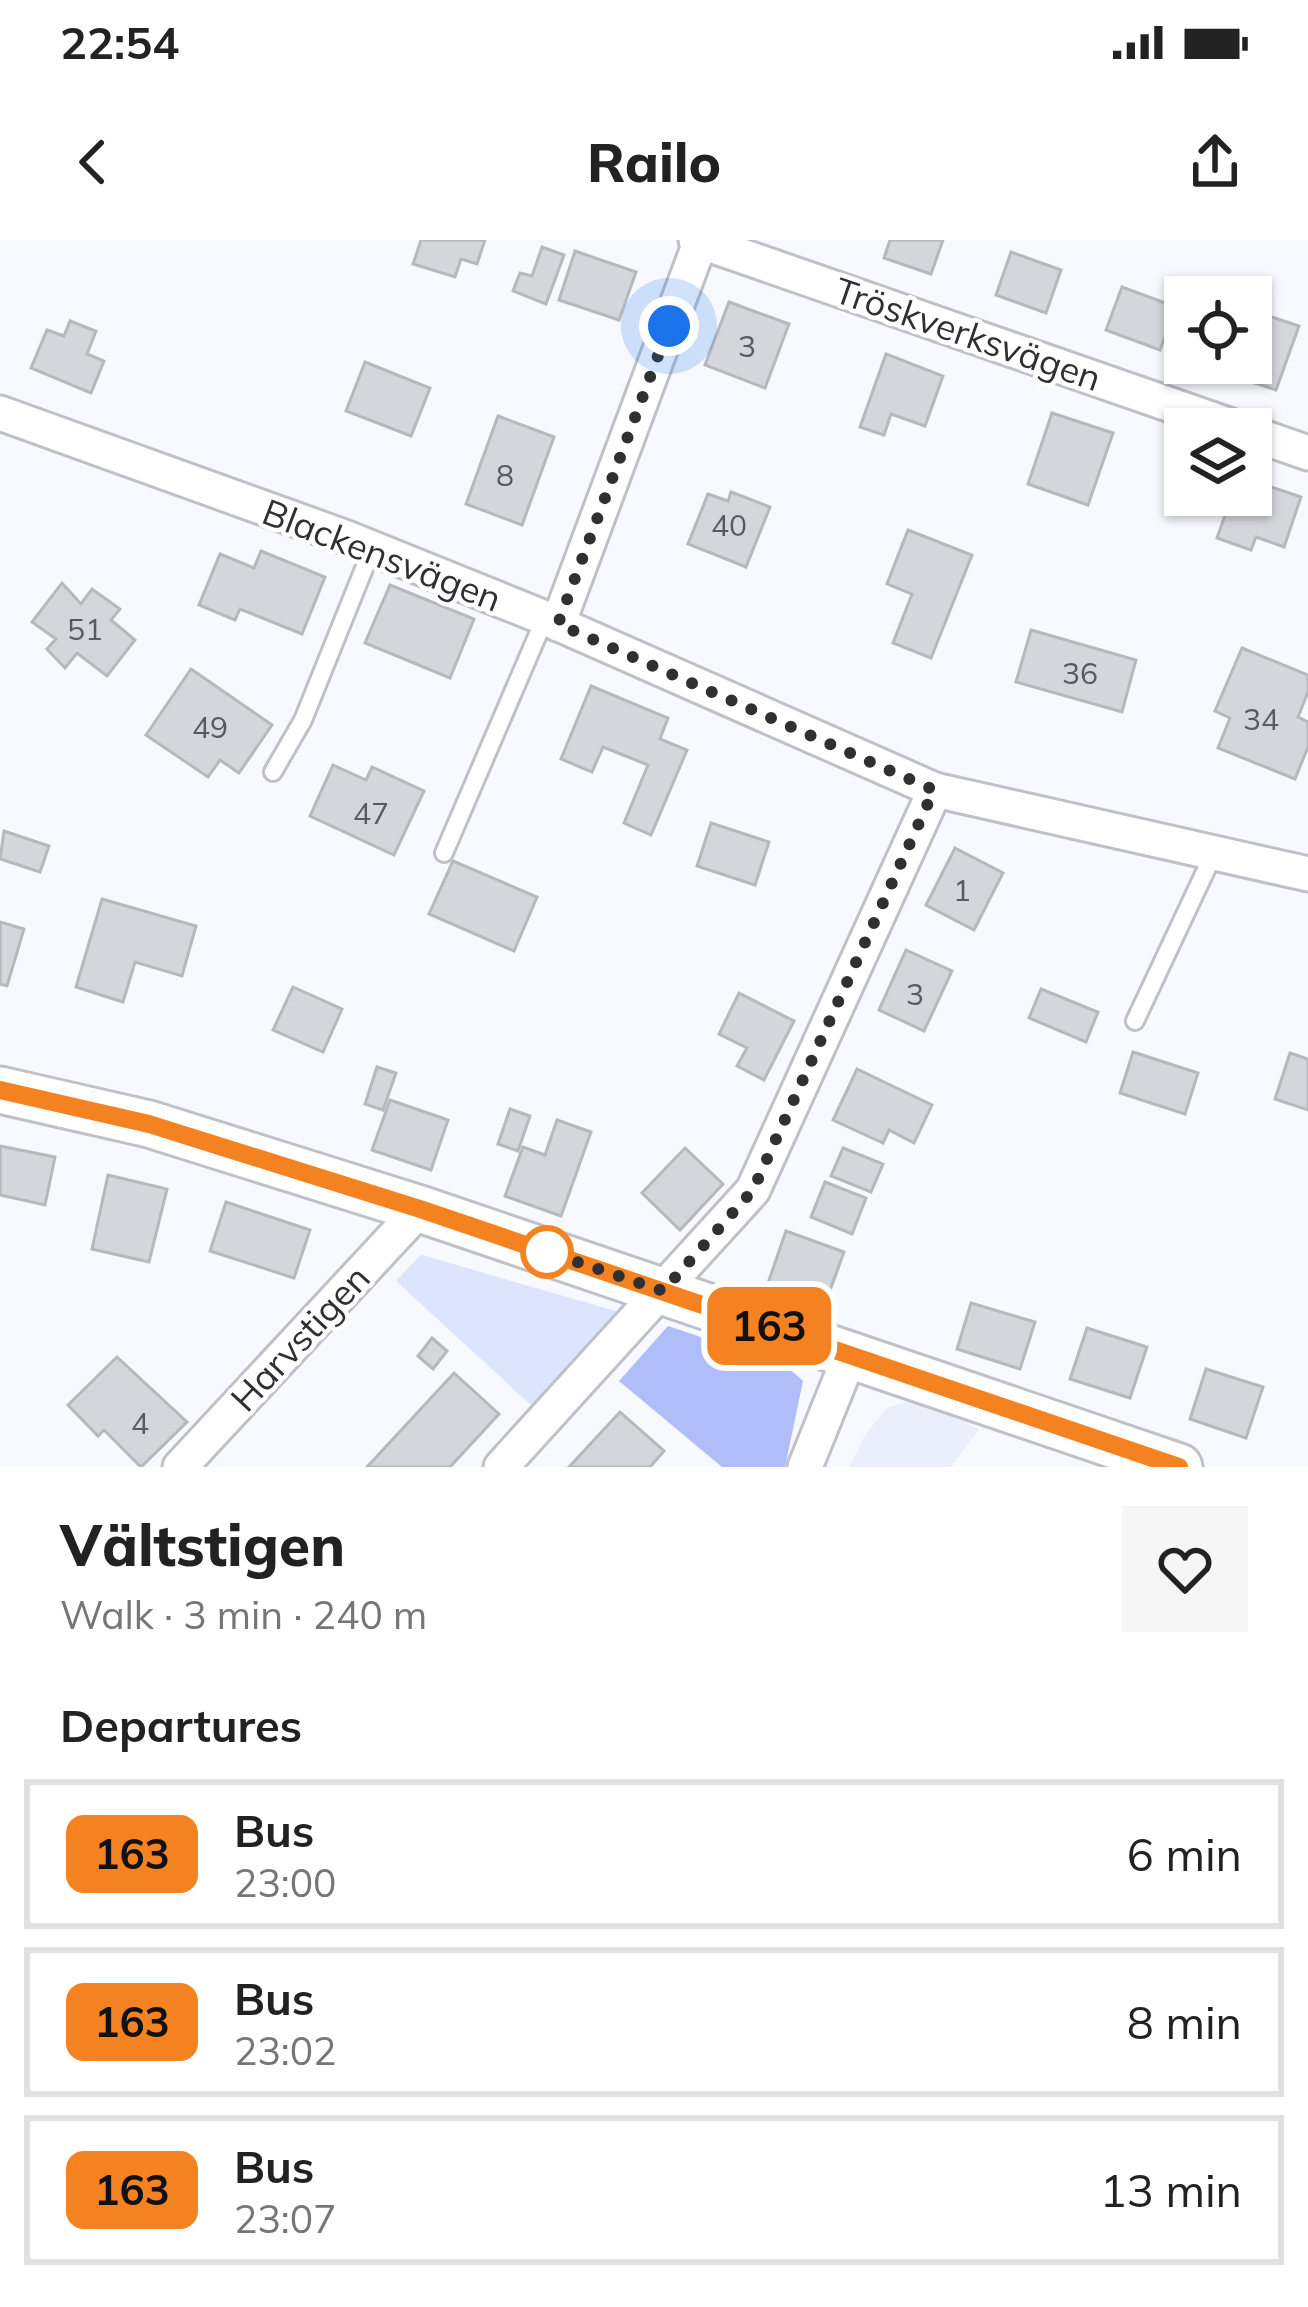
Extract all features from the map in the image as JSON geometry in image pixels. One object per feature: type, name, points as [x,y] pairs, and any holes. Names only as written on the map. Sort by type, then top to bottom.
[{"type":"street","name":"Tröskverksvägen","points":[[699,240],[1180,408]]},
{"type":"street","points":[[552,621],[699,240]]},
{"type":"street","name":"Blackensvägen","points":[[0,412],[552,621],[934,790],[1308,874]]},
{"type":"street","points":[[1272,440],[1308,453]]},
{"type":"street","points":[[501,1467],[753,1190],[934,790]]},
{"type":"street","points":[[0,1090],[149,1124],[420,1209],[1179,1467]]},
{"type":"street","name":"Harvstigen","points":[[180,1467],[420,1209]]},
{"type":"street","points":[[805,1467],[851,1353]]},
{"type":"lane","points":[[272,772],[303,720],[372,549]]},
{"type":"lane","points":[[444,853],[552,621]]},
{"type":"lane","points":[[1136,1021],[1214,853]]},
{"type":"shaded area","points":[[421,1255],[619,1312],[532,1406],[396,1281]]},
{"type":"shaded area","points":[[668,1326],[785,1365],[803,1381],[785,1467],[722,1467],[619,1381]]},
{"type":"shaded area","points":[[914,1399],[979,1429],[951,1467],[849,1467],[887,1408]]},
{"type":"building","points":[[421,240],[485,240],[477,264],[461,259],[455,277],[413,264]]},
{"type":"building","points":[[890,240],[943,240],[931,274],[884,258]]},
{"type":"building","points":[[542,247],[564,255],[546,304],[513,291],[520,273],[532,276]]},
{"type":"building","points":[[575,251],[636,272],[619,320],[559,300]]},
{"type":"building","points":[[1011,252],[1061,270],[1046,313],[996,295]]},
{"type":"building","points":[[1122,287],[1164,303],[1160,350],[1106,330]]},
{"type":"building","points":[[729,302],[789,324],[765,388],[705,365]]},
{"type":"building","points":[[1272,317],[1299,326],[1276,390],[1258,384],[1272,384]]},
{"type":"building","points":[[70,321],[96,331],[87,354],[104,361],[91,393],[31,368],[47,330],[64,336]]},
{"type":"building","points":[[886,354],[943,376],[925,426],[891,414],[884,435],[860,427]]},
{"type":"building","points":[[365,362],[430,388],[411,436],[346,411]]},
{"type":"building","points":[[1052,413],[1113,433],[1088,505],[1028,484]]},
{"type":"building","points":[[498,416],[554,437],[522,525],[466,504]]},
{"type":"building","points":[[1272,487],[1301,497],[1284,547],[1256,537],[1251,550],[1217,538],[1225,516],[1272,516]]},
{"type":"building","points":[[731,492],[770,507],[746,567],[688,544],[708,494],[728,501]]},
{"type":"building","points":[[908,530],[972,555],[931,658],[893,643],[912,594],[887,584]]},
{"type":"building","points":[[261,551],[325,577],[302,634],[240,609],[235,620],[199,605],[220,554],[254,568]]},
{"type":"building","points":[[62,583],[81,604],[92,589],[120,609],[111,620],[135,640],[107,676],[77,653],[65,668],[47,649],[56,639],[32,622]]},
{"type":"building","points":[[390,585],[474,619],[450,678],[365,643]]},
{"type":"building","points":[[1031,630],[1136,660],[1122,712],[1016,682]]},
{"type":"building","points":[[1242,648],[1308,675],[1308,692],[1298,717],[1308,722],[1308,747],[1295,779],[1218,748],[1230,718],[1215,711]]},
{"type":"building","points":[[191,669],[272,725],[239,773],[220,760],[208,777],[146,735]]},
{"type":"building","points":[[591,686],[668,718],[660,739],[687,750],[651,835],[624,823],[648,765],[603,747],[592,772],[561,759]]},
{"type":"building","points":[[333,765],[366,780],[372,767],[424,791],[394,855],[310,816]]},
{"type":"building","points":[[711,823],[769,842],[755,885],[697,866]]},
{"type":"building","points":[[4,831],[49,846],[40,872],[0,859]]},
{"type":"building","points":[[955,848],[1003,873],[974,930],[926,905]]},
{"type":"building","points":[[453,861],[537,897],[514,951],[429,914]]},
{"type":"building","points":[[102,899],[196,926],[182,976],[135,962],[123,1002],[76,987]]},
{"type":"building","points":[[0,922],[24,929],[7,986],[0,984]]},
{"type":"building","points":[[906,950],[952,971],[924,1031],[879,1010]]},
{"type":"building","points":[[293,987],[342,1009],[323,1052],[273,1030]]},
{"type":"building","points":[[1041,989],[1098,1012],[1086,1042],[1029,1018]]},
{"type":"building","points":[[739,993],[794,1021],[764,1080],[737,1066],[747,1048],[719,1034]]},
{"type":"building","points":[[1133,1052],[1198,1073],[1185,1114],[1120,1093]]},
{"type":"building","points":[[1290,1053],[1308,1059],[1308,1110],[1275,1099]]},
{"type":"building","points":[[377,1067],[396,1073],[383,1110],[365,1104]]},
{"type":"building","points":[[857,1069],[932,1105],[914,1143],[889,1130],[883,1143],[833,1120]]},
{"type":"building","points":[[390,1100],[448,1120],[431,1170],[372,1150]]},
{"type":"building","points":[[510,1109],[530,1116],[518,1151],[498,1144]]},
{"type":"building","points":[[557,1120],[591,1132],[561,1216],[505,1196],[523,1147],[545,1155]]},
{"type":"building","points":[[0,1146],[55,1157],[45,1205],[0,1195]]},
{"type":"building","points":[[685,1148],[723,1184],[680,1230],[642,1193]]},
{"type":"building","points":[[843,1148],[883,1164],[871,1192],[831,1176]]},
{"type":"building","points":[[108,1175],[167,1189],[149,1262],[92,1249]]},
{"type":"building","points":[[825,1182],[866,1198],[852,1234],[811,1217]]},
{"type":"building","points":[[226,1202],[310,1230],[294,1278],[210,1251]]},
{"type":"building","points":[[786,1231],[844,1252],[825,1304],[768,1283]]},
{"type":"building","points":[[971,1303],[1035,1322],[1020,1369],[957,1349]]},
{"type":"building","points":[[1087,1328],[1147,1347],[1130,1398],[1070,1379]]},
{"type":"building","points":[[432,1338],[447,1351],[433,1369],[418,1356]]},
{"type":"building","points":[[117,1357],[187,1422],[141,1467],[104,1430],[98,1436],[68,1405]]},
{"type":"building","points":[[1206,1369],[1263,1387],[1246,1438],[1190,1419]]},
{"type":"building","points":[[454,1373],[499,1414],[450,1467],[367,1467]]},
{"type":"building","points":[[620,1412],[664,1451],[650,1467],[569,1467]]},
{"type":"bus line","name":"163","points":[[0,1090],[149,1124],[420,1209],[1179,1467]]},
{"type":"route","points":[[547,1252],[542,1250],[663,1291],[753,1190],[934,790],[558,624],[669,326]]}]
